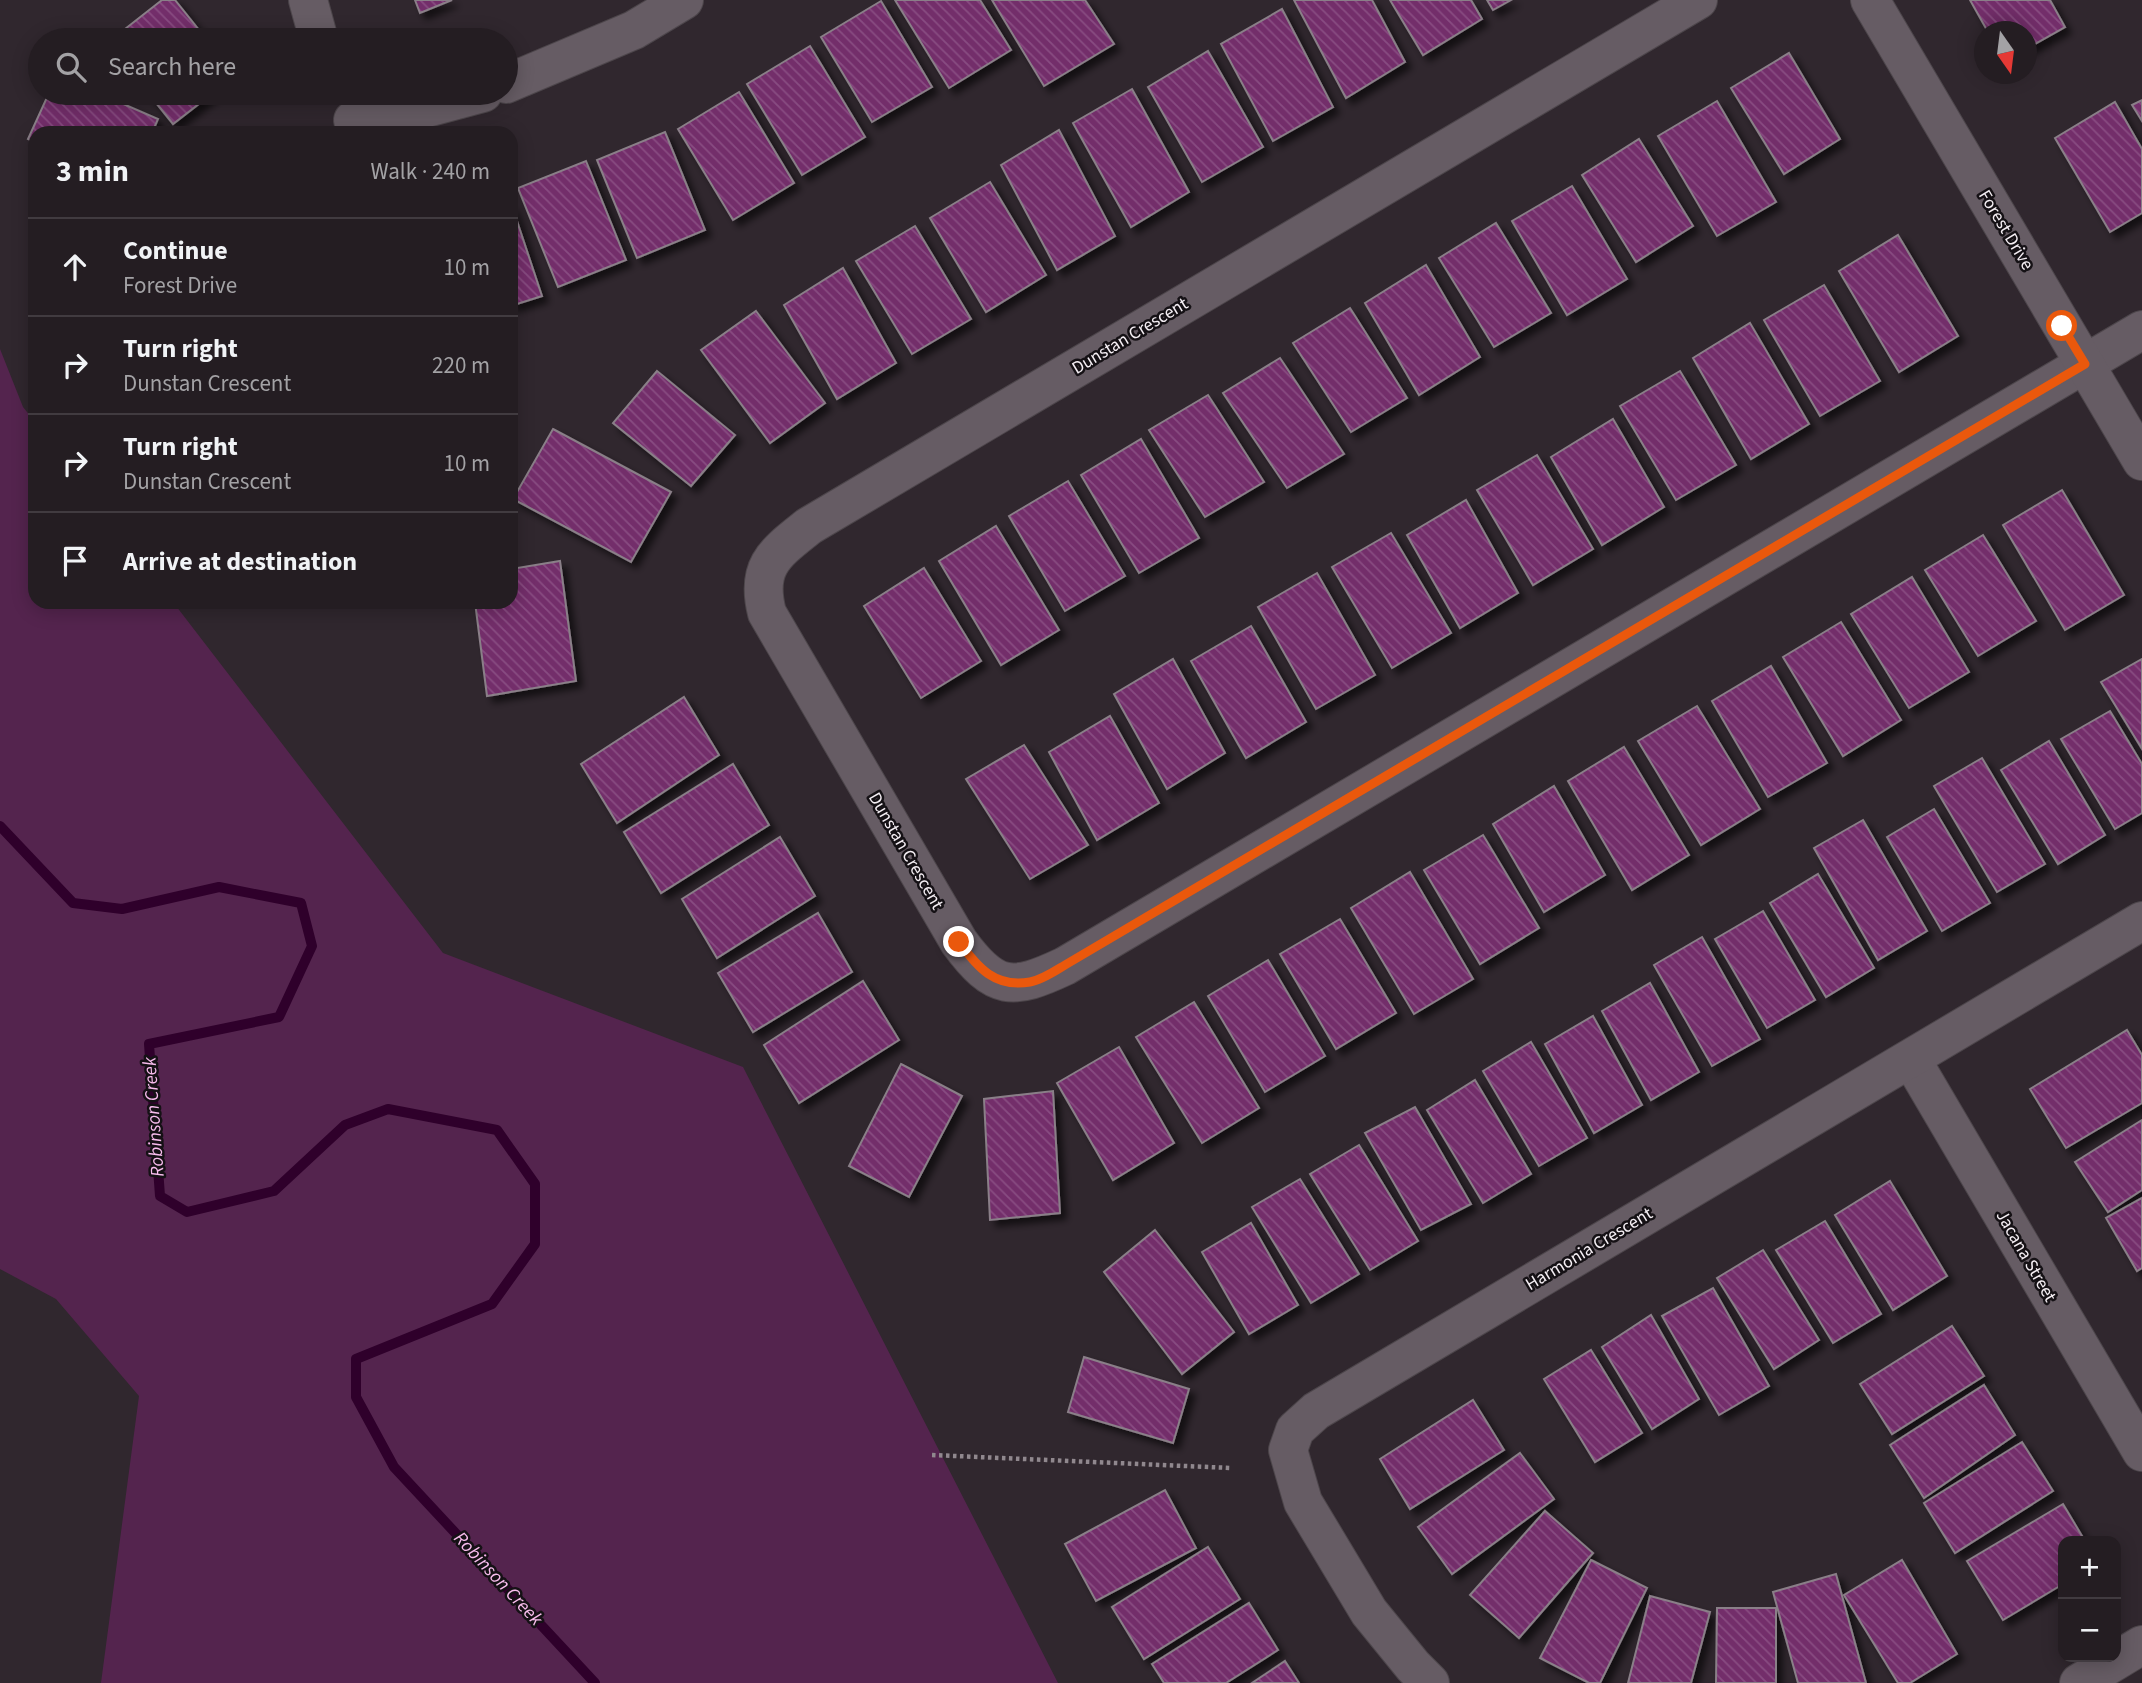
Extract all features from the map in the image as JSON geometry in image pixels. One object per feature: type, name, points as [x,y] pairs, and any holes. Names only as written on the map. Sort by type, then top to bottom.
[{"type":"street","points":[[308,0],[316,28]]},
{"type":"street","points":[[518,79],[634,30],[684,0]]},
{"type":"street","name":"Dunstan Crescent","points":[[1698,0],[809,526],[780,548],[764,572],[762,592],[767,613],[959,942],[977,966],[1003,982],[1032,982],[1065,965],[2142,330]]},
{"type":"street","name":"Forest Drive","points":[[1870,0],[2142,461]]},
{"type":"street","points":[[344,115],[375,122],[438,105]]},
{"type":"street","name":"Harmonia Crescent","points":[[1430,1683],[1369,1612],[1303,1502],[1288,1450],[1295,1430],[1315,1411],[2142,922]]},
{"type":"street","name":"Jacana Street","points":[[1911,1059],[2142,1452]]},
{"type":"street","points":[[2079,1683],[2142,1645]]},
{"type":"path","points":[[932,1455],[1231,1468]]},
{"type":"shaded area","points":[[0,349],[28,413],[28,609],[178,609],[443,953],[743,1067],[1058,1683],[101,1683],[139,1396],[56,1299],[0,1269]]},
{"type":"building","points":[[162,0],[175,0],[197,28],[126,28]]},
{"type":"building","points":[[415,0],[452,0],[420,13]]},
{"type":"building","points":[[895,0],[980,0],[1011,50],[949,88]]},
{"type":"building","points":[[992,0],[1085,0],[1114,44],[1044,86]]},
{"type":"building","points":[[1294,0],[1372,0],[1405,62],[1346,98]]},
{"type":"building","points":[[1390,0],[1471,0],[1482,19],[1423,55]]},
{"type":"building","points":[[1487,0],[1511,0],[1493,10]]},
{"type":"building","points":[[1970,0],[2050,0],[2065,27],[2037,43],[2037,21],[1982,21]]},
{"type":"building","points":[[881,1],[932,87],[872,122],[821,37]]},
{"type":"building","points":[[1282,9],[1333,107],[1273,141],[1221,44]]},
{"type":"building","points":[[810,46],[865,137],[802,175],[747,84]]},
{"type":"building","points":[[1208,51],[1263,147],[1202,182],[1148,87]]},
{"type":"building","points":[[1789,53],[1840,139],[1784,174],[1731,88]]},
{"type":"building","points":[[1132,89],[1189,192],[1131,227],[1073,123]]},
{"type":"building","points":[[739,92],[794,183],[733,220],[678,129]]},
{"type":"building","points":[[2142,100],[2142,121],[2132,105]]},
{"type":"building","points":[[1717,101],[1776,202],[1717,236],[1658,136]]},
{"type":"building","points":[[2115,102],[2142,149],[2142,213],[2110,232],[2055,138]]},
{"type":"building","points":[[44,105],[126,105],[158,119],[155,126],[34,126]]},
{"type":"building","points":[[158,105],[198,105],[173,124]]},
{"type":"building","points":[[1059,130],[1115,236],[1057,270],[1001,165]]},
{"type":"building","points":[[665,132],[705,230],[637,258],[597,160]]},
{"type":"building","points":[[1639,139],[1693,226],[1636,262],[1582,175]]},
{"type":"building","points":[[586,161],[626,260],[558,287],[518,188]]},
{"type":"building","points":[[990,182],[1046,275],[986,312],[930,218]]},
{"type":"building","points":[[1572,186],[1627,279],[1567,315],[1512,221]]},
{"type":"building","points":[[1496,223],[1551,313],[1494,347],[1439,258]]},
{"type":"building","points":[[518,224],[542,296],[518,304]]},
{"type":"building","points":[[915,226],[971,319],[912,354],[856,261]]},
{"type":"building","points":[[1898,235],[1958,336],[1899,372],[1839,271]]},
{"type":"building","points":[[1426,265],[1480,357],[1419,395],[1365,303]]},
{"type":"building","points":[[843,268],[896,363],[837,399],[784,305]]},
{"type":"building","points":[[1824,285],[1880,381],[1820,416],[1764,320]]},
{"type":"building","points":[[1350,308],[1407,398],[1351,432],[1293,343]]},
{"type":"building","points":[[756,311],[825,403],[770,443],[701,350]]},
{"type":"building","points":[[1750,323],[1809,424],[1751,459],[1693,358]]},
{"type":"building","points":[[1280,358],[1344,454],[1287,488],[1223,393]]},
{"type":"building","points":[[657,371],[735,435],[691,486],[613,423]]},
{"type":"building","points":[[1680,371],[1736,465],[1676,500],[1620,406]]},
{"type":"building","points":[[1208,395],[1264,482],[1205,517],[1149,430]]},
{"type":"building","points":[[1613,419],[1664,507],[1602,545],[1551,457]]},
{"type":"building","points":[[553,429],[671,492],[631,562],[518,502],[518,490]]},
{"type":"building","points":[[1141,439],[1199,538],[1139,573],[1081,475]]},
{"type":"building","points":[[1537,455],[1593,549],[1533,585],[1477,490]]},
{"type":"building","points":[[1068,481],[1125,576],[1065,611],[1009,516]]},
{"type":"building","points":[[2062,490],[2124,595],[2065,630],[2003,525]]},
{"type":"building","points":[[1466,500],[1518,593],[1460,628],[1407,535]]},
{"type":"building","points":[[996,526],[1059,630],[1001,665],[939,561]]},
{"type":"building","points":[[1391,533],[1451,633],[1392,668],[1332,567]]},
{"type":"building","points":[[1983,535],[2036,621],[1978,656],[1925,570]]},
{"type":"building","points":[[560,561],[576,681],[487,696],[476,609],[518,609],[518,568]]},
{"type":"building","points":[[924,568],[981,661],[921,698],[864,606]]},
{"type":"building","points":[[1317,573],[1375,675],[1316,709],[1258,607]]},
{"type":"building","points":[[1912,577],[1969,672],[1909,708],[1851,614]]},
{"type":"building","points":[[1841,622],[1901,720],[1843,756],[1783,657]]},
{"type":"building","points":[[1251,626],[1306,722],[1246,758],[1191,661]]},
{"type":"building","points":[[1173,659],[1225,753],[1167,789],[1114,694]]},
{"type":"building","points":[[2142,659],[2142,749],[2101,682]]},
{"type":"building","points":[[1771,666],[1827,763],[1768,797],[1712,701]]},
{"type":"building","points":[[684,697],[719,755],[617,823],[581,764]]},
{"type":"building","points":[[1697,706],[1760,809],[1701,845],[1638,741]]},
{"type":"building","points":[[2110,711],[2142,764],[2142,813],[2115,829],[2061,739]]},
{"type":"building","points":[[1110,716],[1159,803],[1097,840],[1049,752]]},
{"type":"building","points":[[2049,741],[2105,835],[2058,864],[2001,770]]},
{"type":"building","points":[[1024,745],[1088,845],[1030,879],[966,779]]},
{"type":"building","points":[[1624,747],[1689,855],[1632,890],[1568,781]]},
{"type":"building","points":[[1982,758],[2045,864],[1997,892],[1934,786]]},
{"type":"building","points":[[733,764],[769,825],[661,893],[624,832]]},
{"type":"building","points":[[1554,786],[1605,875],[1544,912],[1493,824]]},
{"type":"building","points":[[1934,809],[1990,903],[1942,931],[1887,837]]},
{"type":"building","points":[[1863,820],[1927,931],[1878,960],[1814,848]]},
{"type":"building","points":[[1483,835],[1539,928],[1480,964],[1424,870]]},
{"type":"building","points":[[780,837],[815,896],[717,958],[682,899]]},
{"type":"building","points":[[1410,872],[1473,979],[1414,1014],[1351,908]]},
{"type":"building","points":[[1818,874],[1874,968],[1826,997],[1770,903]]},
{"type":"building","points":[[1763,911],[1815,1000],[1767,1028],[1715,939]]},
{"type":"building","points":[[818,913],[852,972],[753,1032],[718,973]]},
{"type":"building","points":[[1340,919],[1396,1013],[1336,1049],[1280,954]]},
{"type":"building","points":[[1702,937],[1760,1039],[1712,1066],[1654,965]]},
{"type":"building","points":[[1268,960],[1325,1056],[1265,1092],[1208,996]]},
{"type":"building","points":[[863,981],[899,1040],[799,1103],[764,1045]]},
{"type":"building","points":[[1650,983],[1699,1072],[1651,1100],[1602,1011]]},
{"type":"building","points":[[1194,1002],[1259,1108],[1202,1143],[1136,1037]]},
{"type":"building","points":[[1593,1016],[1642,1105],[1594,1133],[1545,1044]]},
{"type":"building","points":[[2127,1030],[2142,1055],[2142,1103],[2066,1148],[2030,1089]]},
{"type":"building","points":[[1531,1042],[1587,1138],[1539,1166],[1483,1071]]},
{"type":"building","points":[[1119,1047],[1174,1143],[1113,1180],[1057,1083]]},
{"type":"building","points":[[901,1064],[962,1096],[909,1197],[849,1166]]},
{"type":"building","points":[[1475,1080],[1531,1174],[1483,1203],[1427,1110]]},
{"type":"building","points":[[1053,1091],[1060,1213],[990,1220],[984,1099]]},
{"type":"building","points":[[1415,1107],[1471,1204],[1421,1230],[1365,1133]]},
{"type":"building","points":[[2142,1120],[2142,1190],[2108,1212],[2075,1162]]},
{"type":"building","points":[[1359,1145],[1418,1241],[1370,1270],[1310,1174]]},
{"type":"building","points":[[1300,1179],[1359,1274],[1311,1303],[1252,1207]]},
{"type":"building","points":[[1890,1181],[1947,1276],[1893,1310],[1835,1215]]},
{"type":"building","points":[[2142,1198],[2142,1268],[2137,1271],[2106,1218]]},
{"type":"building","points":[[1825,1221],[1881,1314],[1833,1343],[1776,1250]]},
{"type":"building","points":[[1251,1223],[1298,1305],[1249,1334],[1202,1252]]},
{"type":"building","points":[[1155,1230],[1234,1332],[1182,1374],[1104,1272]]},
{"type":"building","points":[[1763,1250],[1819,1340],[1774,1369],[1717,1278]]},
{"type":"building","points":[[1713,1288],[1769,1386],[1719,1415],[1662,1316]]},
{"type":"building","points":[[1651,1315],[1699,1399],[1652,1429],[1602,1347]]},
{"type":"building","points":[[1952,1326],[1984,1376],[1892,1434],[1860,1384]]},
{"type":"building","points":[[1591,1350],[1642,1433],[1595,1462],[1544,1379]]},
{"type":"building","points":[[1084,1357],[1189,1389],[1173,1443],[1068,1412]]},
{"type":"building","points":[[1984,1385],[2015,1435],[1924,1498],[1890,1445]]},
{"type":"building","points":[[1473,1400],[1504,1450],[1410,1509],[1380,1459]]},
{"type":"building","points":[[2022,1442],[2053,1491],[1955,1553],[1924,1503]]},
{"type":"building","points":[[1520,1453],[1554,1499],[1452,1574],[1418,1527]]},
{"type":"building","points":[[1165,1490],[1196,1548],[1096,1601],[1065,1544]]},
{"type":"building","points":[[2063,1504],[2082,1536],[2058,1536],[2058,1587],[2003,1620],[1967,1561]]},
{"type":"building","points":[[1545,1511],[1593,1553],[1519,1638],[1470,1595]]},
{"type":"building","points":[[1208,1547],[1240,1599],[1144,1659],[1112,1607]]},
{"type":"building","points":[[1591,1560],[1647,1588],[1600,1683],[1589,1683],[1540,1658]]},
{"type":"building","points":[[1902,1560],[1957,1654],[1910,1683],[1898,1683],[1844,1595]]},
{"type":"building","points":[[1836,1574],[1866,1683],[1798,1683],[1773,1592]]},
{"type":"building","points":[[1650,1596],[1710,1612],[1691,1683],[1628,1683]]},
{"type":"building","points":[[1249,1603],[1278,1650],[1226,1683],[1164,1683],[1152,1664]]},
{"type":"building","points":[[1717,1608],[1776,1608],[1776,1683],[1716,1683]]},
{"type":"building","points":[[1285,1661],[1299,1683],[1252,1683]]},
{"type":"waterway","name":"Robinson Creek","points":[[0,826],[73,903],[122,909],[219,887],[301,903],[312,946],[279,1017],[149,1044],[160,1196],[187,1212],[274,1191],[345,1125],[388,1109],[497,1130],[535,1184],[535,1244],[492,1304],[356,1359],[356,1397],[394,1467],[595,1683]]},
{"type":"route","points":[[959,942],[977,966],[1003,982],[1032,982],[1065,965],[2085,364],[2062,326]]}]
